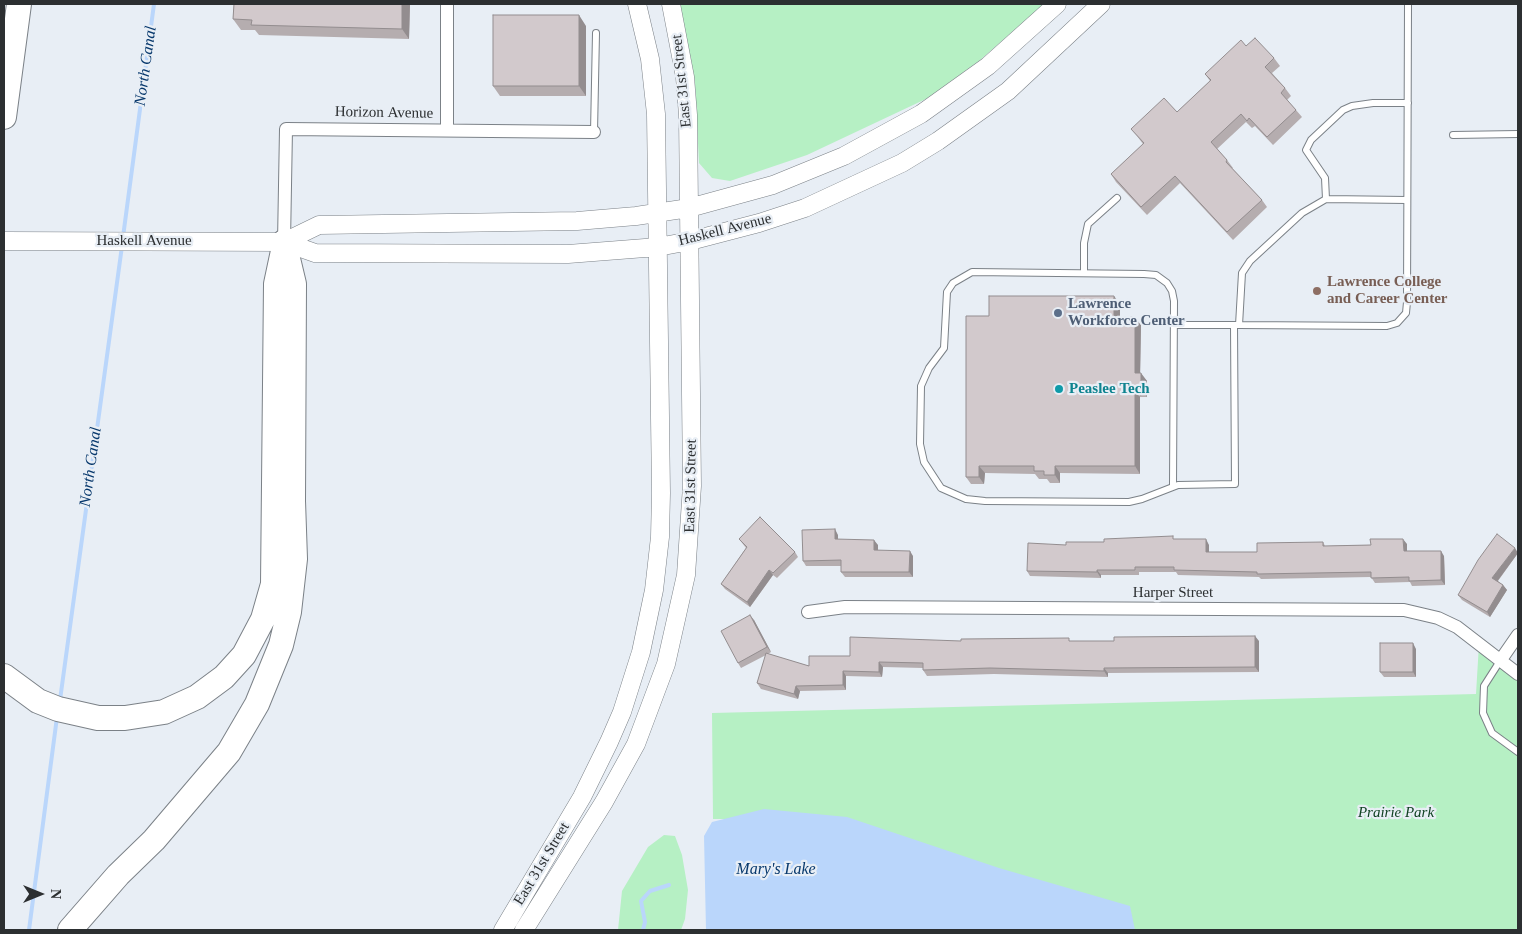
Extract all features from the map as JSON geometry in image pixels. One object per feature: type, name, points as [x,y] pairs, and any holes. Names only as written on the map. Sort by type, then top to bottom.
[{"type":"highway","points":[[4,117],[20,4]]},
{"type":"highway","points":[[11,681],[38,700],[58,709],[98,718],[125,718],[164,712],[197,697],[224,677],[244,654],[263,619],[273,584],[276,284],[284,242]]},
{"type":"highway","points":[[76,924],[118,875],[154,840],[229,752],[258,704],[281,645],[289,612],[295,559],[293,501],[294,284],[284,242]]},
{"type":"main road","name":"East 31st Street","points":[[503,930],[551,851],[601,760],[631,685],[648,622],[655,582],[660,520],[658,247],[654,85],[646,38],[637,4]]},
{"type":"main road","name":"East 31st Street","points":[[524,930],[625,767],[657,693],[675,632],[686,575],[691,518],[690,241],[685,77],[671,4]]},
{"type":"main road","name":"Haskell Avenue","points":[[284,242],[319,225],[577,221],[657,213],[689,208],[774,185],[808,172],[897,128],[942,101],[988,66],[1056,4]]},
{"type":"main road","name":"Haskell Avenue","points":[[4,241],[284,242],[315,253],[568,254],[658,247],[690,241],[759,223],[805,208],[902,163],[938,141],[1008,91],[1101,4]]},
{"type":"street","points":[[447,4],[447,130]]},
{"type":"street","name":"Horizon Avenue","points":[[284,242],[286,129],[594,132]]},
{"type":"street","name":"Harper Street","points":[[808,612],[845,607],[1404,610],[1438,618],[1457,627],[1518,674]]},
{"type":"street","points":[[1500,661],[1518,635]]},
{"type":"lane","points":[[1174,325],[1387,326],[1397,323],[1406,313],[1408,4]]},
{"type":"lane","points":[[594,132],[596,33]]},
{"type":"lane","points":[[1326,199],[1325,178],[1306,150],[1311,140],[1343,110],[1363,104],[1408,103]]},
{"type":"lane","points":[[1453,135],[1518,134]]},
{"type":"lane","points":[[1084,273],[1084,243],[1088,224],[1116,198]]},
{"type":"lane","points":[[1173,486],[1174,325],[1172,291],[1166,283],[1156,275],[972,272],[953,283],[947,292],[944,348],[929,368],[921,386],[920,444],[924,462],[941,488],[966,499],[985,501],[1129,502],[1142,499],[1173,486],[1234,484],[1237,325],[1242,273],[1250,261],[1302,213],[1326,199],[1407,200]]},
{"type":"lane","points":[[1500,661],[1484,686],[1483,713],[1492,733],[1518,752]]},
{"type":"green space","points":[[680,4],[1044,4],[979,61],[928,98],[807,155],[730,181],[712,178],[699,163],[695,83]]},
{"type":"green space","name":"Prairie Park","points":[[1479,644],[1518,674],[1518,930],[738,930],[737,819],[713,819],[712,713],[1476,694]]},
{"type":"green space","points":[[664,835],[675,836],[682,855],[688,890],[685,919],[681,930],[618,930],[622,891],[648,847]]},
{"type":"water","name":"Mary's Lake","points":[[764,809],[847,817],[999,868],[1130,906],[1135,930],[706,930],[704,836],[712,822]]},
{"type":"building","points":[[234,4],[402,4],[402,29],[251,25],[252,20],[233,19]]},
{"type":"building","points":[[493,15],[579,15],[579,86],[493,86]]},
{"type":"building","points":[[1255,38],[1274,58],[1265,67],[1285,88],[1281,93],[1296,110],[1267,137],[1249,118],[1247,121],[1241,114],[1211,142],[1227,160],[1226,162],[1262,200],[1227,232],[1175,176],[1141,207],[1111,174],[1144,143],[1131,129],[1164,98],[1177,112],[1211,80],[1205,74],[1241,40],[1246,46]]},
{"type":"building","name":"Peaslee Tech","points":[[989,296],[1114,296],[1114,317],[1135,317],[1135,373],[1141,373],[1141,389],[1135,389],[1135,466],[1055,466],[1055,475],[1044,475],[1044,471],[1034,471],[1034,466],[979,466],[979,477],[966,477],[966,316],[989,316]]},
{"type":"building","points":[[760,517],[795,552],[773,573],[769,570],[747,602],[721,584],[747,547],[739,539]]},
{"type":"building","points":[[835,529],[835,539],[874,540],[874,550],[910,551],[909,572],[841,572],[841,560],[803,561],[802,530]]},
{"type":"building","points":[[1497,534],[1515,548],[1492,578],[1503,585],[1487,612],[1458,595],[1478,560]]},
{"type":"building","points":[[1173,536],[1173,539],[1206,539],[1206,552],[1257,552],[1257,543],[1323,542],[1323,546],[1371,545],[1370,539],[1403,539],[1404,551],[1441,551],[1441,580],[1409,581],[1409,577],[1371,578],[1371,572],[1257,574],[1257,572],[1174,570],[1174,567],[1135,567],[1135,570],[1097,570],[1097,572],[1027,571],[1028,543],[1066,545],[1066,542],[1104,542],[1104,539]]},
{"type":"building","points":[[750,615],[767,647],[738,663],[721,631]]},
{"type":"building","points":[[1255,636],[1255,667],[1104,668],[1104,671],[990,668],[923,670],[923,663],[879,662],[879,672],[843,671],[843,685],[796,686],[794,694],[757,683],[766,653],[809,666],[809,656],[850,656],[850,637],[961,641],[961,639],[1069,638],[1069,641],[1114,641],[1114,637]]},
{"type":"building","points":[[1380,643],[1413,643],[1413,672],[1380,672]]},
{"type":"waterway","name":"North Canal","points":[[123,237],[154,4]]},
{"type":"waterway","name":"North Canal","points":[[60,700],[122,246]]},
{"type":"waterway","name":"North Canal","points":[[29,930],[57,717]]},
{"type":"waterway","points":[[643,930],[645,922],[641,901],[650,891],[669,885]]},
{"type":"place","name":"Lawrence College and Career Center","points":[[1317,291]]},
{"type":"place","name":"Lawrence Workforce Center","points":[[1058,313]]},
{"type":"place","name":"Peaslee Tech","points":[[1059,389]]}]
